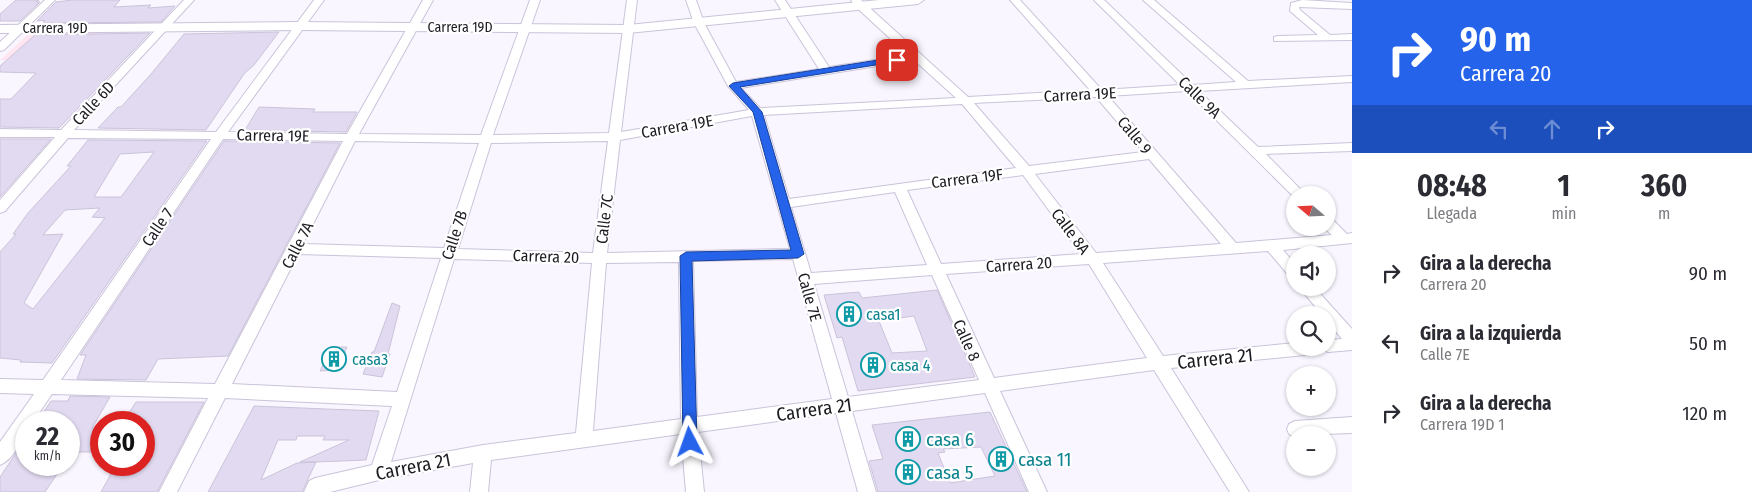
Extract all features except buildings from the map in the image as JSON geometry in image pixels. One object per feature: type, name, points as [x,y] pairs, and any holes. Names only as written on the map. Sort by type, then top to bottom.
[{"type":"street","points":[[0,48],[50,0]]},
{"type":"street","name":"Calle 6D","points":[[0,208],[66,132],[189,0]]},
{"type":"street","name":"Calle 7","points":[[0,457],[220,135],[319,0]]},
{"type":"street","name":"Calle 7A","points":[[168,492],[222,391],[352,136],[428,0]]},
{"type":"street","name":"Calle 7B","points":[[379,472],[486,139],[535,0]]},
{"type":"street","name":"Calle 7C","points":[[584,439],[599,258],[632,0]]},
{"type":"street","name":"Calle 7E","points":[[691,0],[699,23],[733,86],[757,112],[867,492]]},
{"type":"street","points":[[780,0],[826,71]]},
{"type":"street","name":"Carrera 19D","points":[[0,29],[300,26],[628,29],[789,13],[857,3],[918,0]]},
{"type":"street","name":"Calle 9","points":[[1015,0],[1099,93],[1233,249]]},
{"type":"street","name":"Calle 9A","points":[[1099,0],[1291,186]]},
{"type":"street","points":[[1148,0],[1246,85]]},
{"type":"street","name":"Calle 8A","points":[[857,3],[914,57],[965,100],[1025,170],[1092,258],[1240,492]]},
{"type":"street","points":[[1327,37],[1295,11],[1294,5],[1302,3],[1352,6]]},
{"type":"street","points":[[1278,38],[1352,37]]},
{"type":"street","points":[[733,86],[914,57]]},
{"type":"street","name":"Carrera 19E","points":[[0,133],[66,132],[486,139],[615,137],[757,112],[1352,79]]},
{"type":"street","points":[[1256,151],[1352,147]]},
{"type":"street","name":"Carrera 19F","points":[[784,204],[1025,170],[1151,155]]},
{"type":"street","name":"Calle 8","points":[[899,187],[1038,492]]},
{"type":"street","points":[[1336,229],[1347,238]]},
{"type":"street","name":"Carrera 20","points":[[805,279],[1233,249],[1347,238]]},
{"type":"street","points":[[1271,246],[1286,264]]},
{"type":"street","name":"Carrera 20","points":[[295,249],[599,258],[798,254]]},
{"type":"street","points":[[686,256],[689,426],[695,492]]},
{"type":"street","points":[[1314,296],[1352,342]]},
{"type":"street","points":[[1336,345],[1352,342]]},
{"type":"street","name":"Carrera 21","points":[[314,489],[379,472],[484,453],[1158,363],[1286,351]]},
{"type":"street","points":[[0,386],[46,389],[222,391],[402,399]]},
{"type":"street","points":[[1336,426],[1352,425]]},
{"type":"street","points":[[479,492],[484,453]]},
{"type":"shaded area","points":[[33,30],[99,31],[71,58],[54,61],[0,60]]},
{"type":"place","name":"casa1","points":[[849,314]]},
{"type":"place","name":"casa3","points":[[334,359]]},
{"type":"place","name":"casa 4","points":[[873,365]]},
{"type":"place","name":"casa 6","points":[[908,439]]},
{"type":"place","name":"casa 11","points":[[1001,459]]},
{"type":"place","name":"casa 5","points":[[908,472]]},
{"type":"route","points":[[690,442],[686,256],[798,254],[757,112],[733,86],[897,60]]}]
